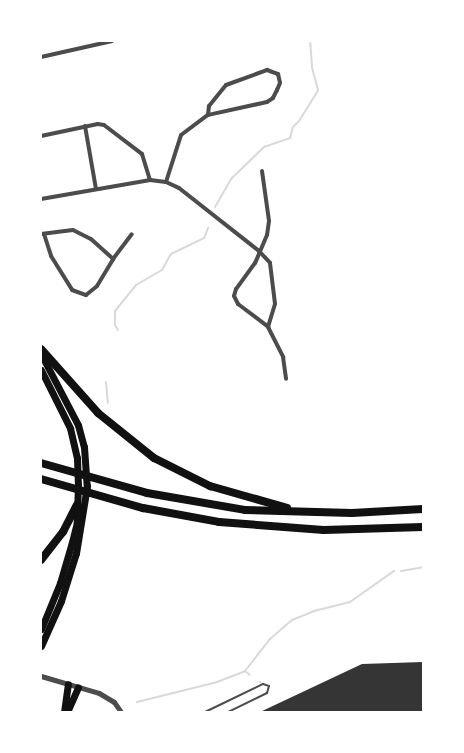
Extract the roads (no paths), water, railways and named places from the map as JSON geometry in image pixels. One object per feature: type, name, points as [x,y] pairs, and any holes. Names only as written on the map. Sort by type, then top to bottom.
[{"type":"highway","points":[[41,350],[98,413],[154,458],[225,491],[301,512]]},
{"type":"highway","points":[[41,354],[72,410],[84,447],[87,486],[80,533],[61,601],[41,646]]},
{"type":"highway","points":[[41,370],[62,408],[73,438],[78,469],[76,522],[72,542],[60,583],[41,629]]},
{"type":"highway","points":[[41,463],[102,481],[169,498],[218,506],[301,512],[352,513],[423,509]]},
{"type":"highway","points":[[41,479],[63,487],[100,497],[189,517],[267,528],[350,531],[423,527]]},
{"type":"highway","points":[[41,484],[63,487]]},
{"type":"highway","points":[[41,560],[63,532],[77,505]]},
{"type":"highway","points":[[64,712],[68,684]]},
{"type":"highway","points":[[67,712],[78,687]]},
{"type":"street","points":[[41,57],[102,42],[112,41]]},
{"type":"street","points":[[166,182],[181,135],[208,115],[267,102],[273,98],[278,90],[280,83],[278,74],[267,70],[232,81],[209,106],[208,115]]},
{"type":"street","points":[[41,136],[85,126],[104,125],[142,154],[150,180]]},
{"type":"street","points":[[85,126],[96,189]]},
{"type":"street","points":[[262,171],[269,221],[267,235],[255,263],[236,289],[234,296],[238,304],[268,326],[283,358],[286,379]]},
{"type":"street","points":[[41,199],[150,180],[166,182],[194,198],[259,252],[270,263],[275,304],[268,326]]},
{"type":"street","points":[[113,259],[91,239],[73,230],[42,234],[51,256],[77,293],[86,295],[97,286],[113,259],[132,234]]},
{"type":"street","points":[[41,676],[106,696],[121,712]]},
{"type":"lane","points":[[205,712],[263,684],[269,686],[266,693],[228,712]]},
{"type":"waterway","points":[[215,207],[232,178],[264,147],[290,138],[293,127],[299,121],[318,90],[312,67],[310,41]]},
{"type":"waterway","points":[[118,330],[115,325],[115,311],[136,285],[162,270],[171,254],[204,238],[208,228]]},
{"type":"waterway","points":[[106,382],[108,403]]},
{"type":"waterway","points":[[401,571],[423,567]]},
{"type":"waterway","points":[[137,702],[217,682],[245,671],[270,639],[292,620],[314,611],[350,602],[394,571]]},
{"type":"waterway","points":[[245,671],[250,675]]}]
